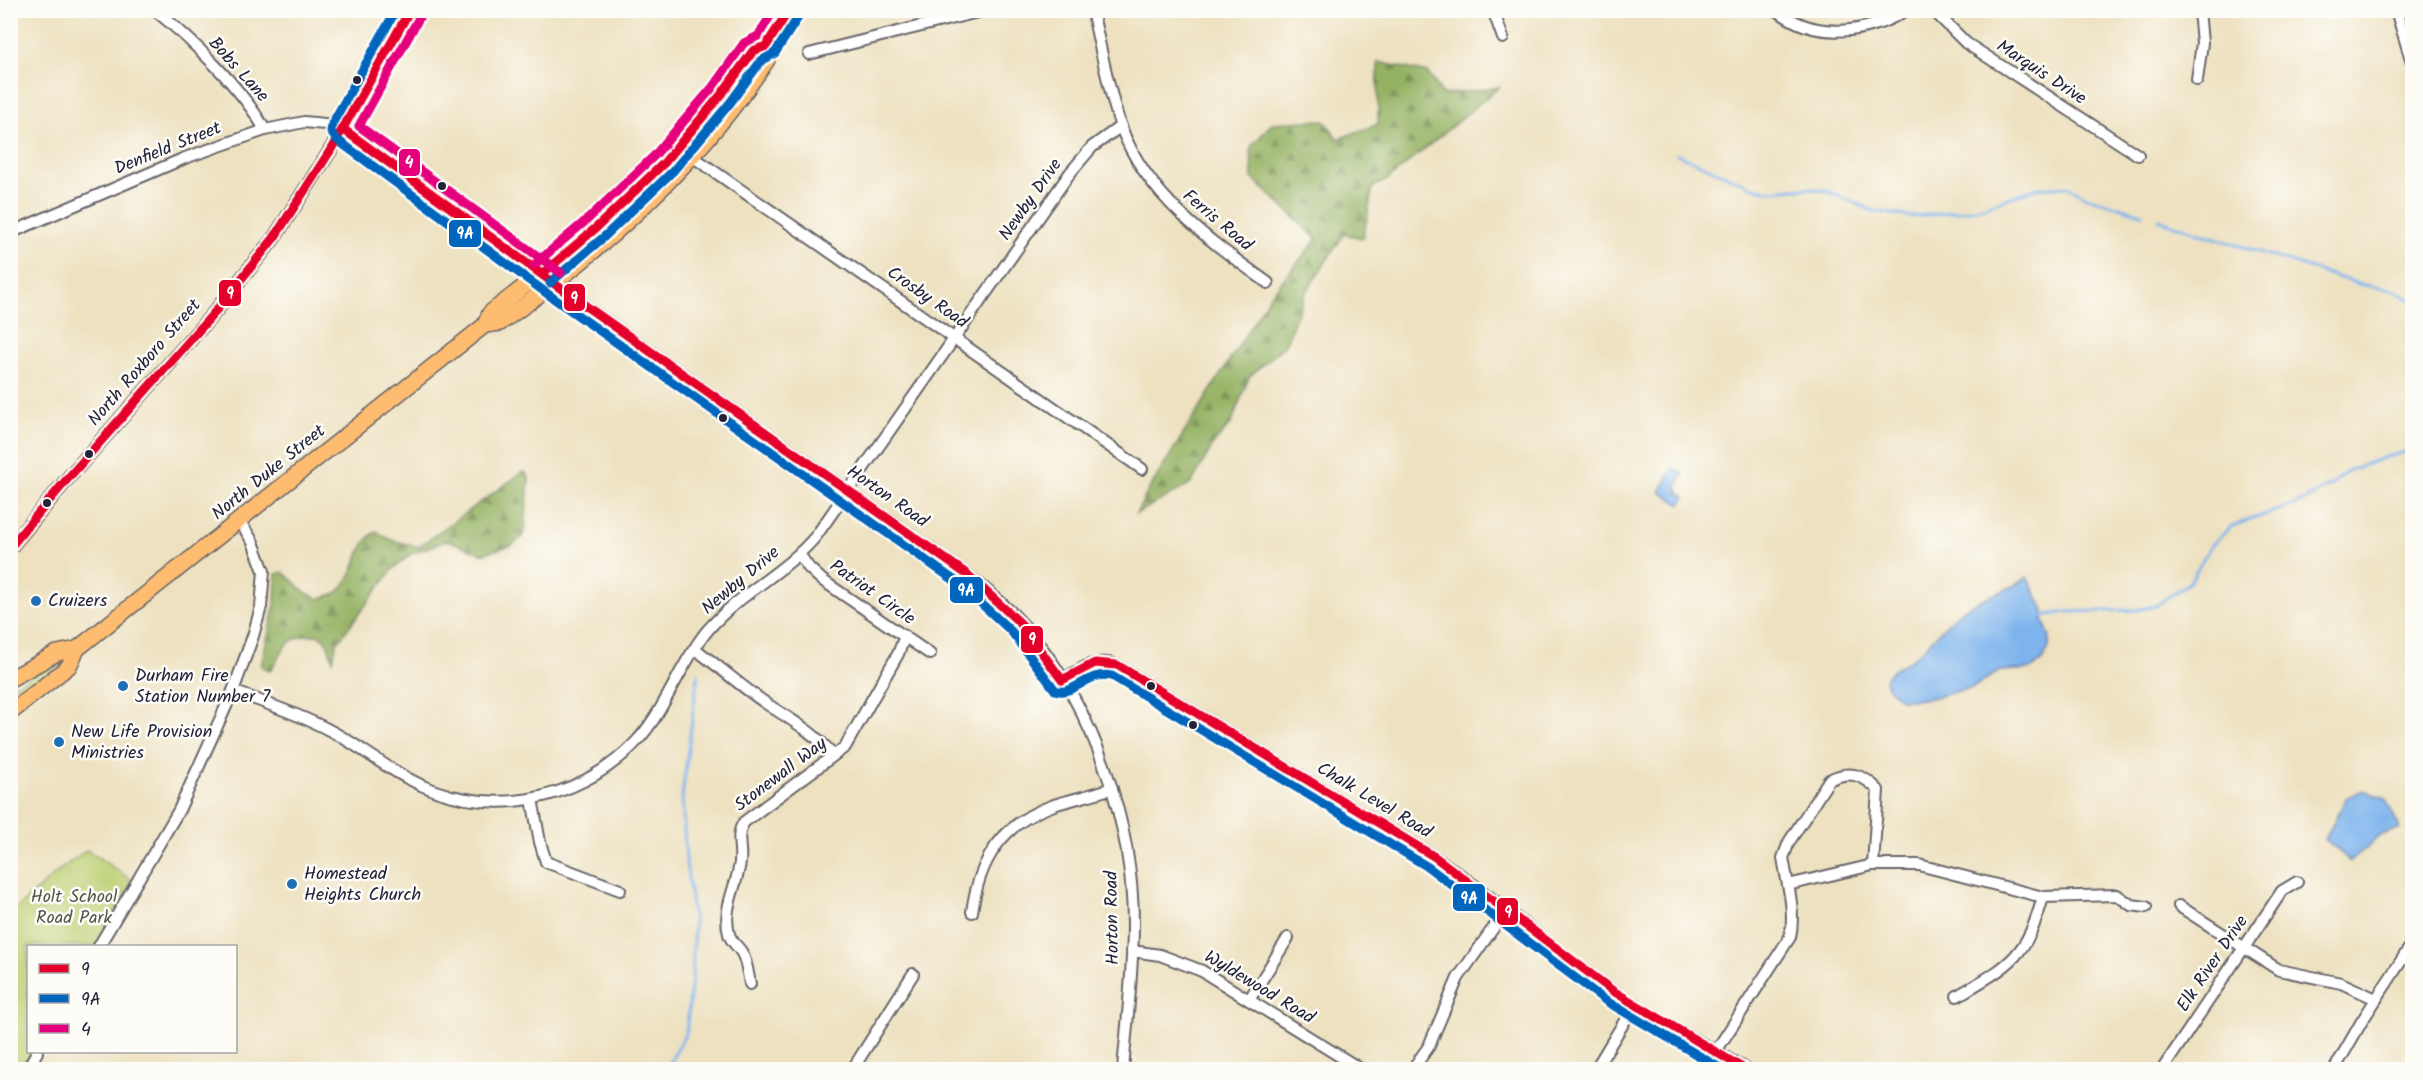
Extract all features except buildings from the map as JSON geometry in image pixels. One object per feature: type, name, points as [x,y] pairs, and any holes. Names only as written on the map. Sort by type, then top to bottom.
[{"type":"highway","name":"North Duke Street","points":[[548,279],[588,235],[664,163],[721,95],[753,51],[766,46],[789,10]]},
{"type":"highway","name":"North Duke Street","points":[[10,679],[18,669],[57,652],[76,649],[240,522],[485,325],[500,323],[548,279],[658,193],[692,156],[753,81],[767,60],[766,46]]},
{"type":"highway","name":"North Duke Street","points":[[10,713],[69,666],[76,649]]},
{"type":"main road","name":"North Roxboro Street","points":[[10,548],[248,272],[296,206],[343,129],[410,10]]},
{"type":"street","name":"Bobs Lane","points":[[155,10],[184,36],[245,100],[265,130]]},
{"type":"street","points":[[809,54],[986,10]]},
{"type":"street","name":"Ferris Road","points":[[1092,10],[1121,126],[1137,157],[1156,186],[1186,220],[1268,283]]},
{"type":"street","points":[[1493,10],[1503,38]]},
{"type":"street","points":[[1777,10],[1804,25],[1846,31],[1878,25],[1906,10]]},
{"type":"street","name":"Marquis Drive","points":[[1933,10],[1952,30],[1982,54],[2138,155]]},
{"type":"street","points":[[2197,80],[2202,43],[2199,10]]},
{"type":"street","points":[[2396,10],[2412,63]]},
{"type":"street","name":"Denfield Street","points":[[10,233],[185,158],[265,130],[304,122],[343,129]]},
{"type":"street","name":"Newby Drive","points":[[233,690],[328,729],[406,778],[435,791],[467,800],[496,803],[531,800],[581,783],[621,756],[649,726],[695,649],[724,613],[799,554],[816,536],[1079,161],[1105,136],[1121,126]]},
{"type":"street","name":"Horton Road","points":[[343,129],[548,279],[968,575],[992,594],[1031,633],[1062,680],[1089,731],[1112,788],[1122,823],[1132,901],[1132,951],[1123,1070]]},
{"type":"street","name":"Crosby Road","points":[[692,156],[1142,469]]},
{"type":"street","points":[[100,945],[179,810],[233,690],[253,636],[265,579],[259,555],[240,522]]},
{"type":"street","name":"Patriot Circle","points":[[799,554],[822,580],[930,654]]},
{"type":"street","name":"Stonewall Way","points":[[750,984],[743,956],[729,937],[727,926],[728,907],[741,861],[738,834],[740,827],[849,742],[898,654],[905,636]]},
{"type":"street","points":[[695,649],[770,706],[793,718],[833,755]]},
{"type":"street","name":"Chalk Level Road","points":[[1062,680],[1101,660],[1117,664],[1435,857],[1585,970],[1635,1004],[1747,1070]]},
{"type":"street","points":[[1716,1051],[1790,937],[1793,924],[1792,904],[1783,858],[1789,842],[1830,780],[1839,775],[1850,773],[1859,775],[1869,780],[1878,789],[1873,865]]},
{"type":"street","points":[[972,912],[981,870],[989,856],[1012,828],[1028,816],[1055,805],[1112,788]]},
{"type":"street","points":[[531,800],[546,862],[620,890]]},
{"type":"street","points":[[1788,885],[1873,865],[1919,864],[2043,897],[2117,895],[2131,905],[2146,907]]},
{"type":"street","name":"Elk River Drive","points":[[2162,1070],[2282,891],[2297,882]]},
{"type":"street","points":[[1957,996],[2003,969],[2023,948],[2035,926],[2043,897]]},
{"type":"street","points":[[2180,906],[2279,970],[2342,983],[2376,999]]},
{"type":"street","points":[[1412,1070],[1429,1046],[1458,978],[1506,910]]},
{"type":"street","points":[[1250,1000],[1288,938]]},
{"type":"street","points":[[2334,1070],[2412,944]]},
{"type":"street","name":"Wyldewood Road","points":[[1132,951],[1160,955],[1202,971],[1362,1070]]},
{"type":"street","points":[[852,1070],[913,974]]},
{"type":"street","points":[[1595,1070],[1635,1004]]},
{"type":"street","points":[[27,1070],[36,1053]]},
{"type":"green space","points":[[1378,62],[1428,73],[1443,95],[1499,87],[1387,180],[1373,187],[1363,238],[1344,234],[1306,292],[1285,345],[1249,377],[1231,424],[1214,443],[1191,484],[1136,514],[1149,489],[1269,297],[1317,239],[1252,178],[1251,147],[1272,123],[1324,120],[1338,139],[1378,124]]},
{"type":"green space","points":[[524,471],[529,478],[525,528],[522,537],[512,545],[482,554],[448,540],[411,554],[393,569],[336,644],[333,661],[324,639],[320,636],[309,635],[289,643],[270,671],[261,666],[275,604],[276,574],[283,572],[305,592],[318,599],[334,594],[349,578],[364,544],[377,531],[392,540],[418,547]]},
{"type":"green space","points":[[48,667],[51,672],[11,704],[11,687]]},
{"type":"green space","name":"Holt School Road Park","points":[[87,850],[133,881],[96,945],[27,945],[27,1053],[33,1053],[23,1069],[11,1069],[10,914],[61,869]]},
{"type":"water","points":[[1673,468],[1684,474],[1677,486],[1679,493],[1685,497],[1681,505],[1660,492]]},
{"type":"water","points":[[2027,577],[2044,610],[2043,620],[2050,637],[2049,647],[2043,659],[2033,669],[2000,671],[1972,688],[1926,699],[1902,700],[1888,688],[1885,680],[1889,674],[1917,654],[1961,611]]},
{"type":"water","points":[[2363,790],[2385,798],[2400,828],[2382,835],[2350,861],[2325,839],[2346,798]]},
{"type":"waterway","points":[[1677,154],[1752,187],[1770,191],[1808,188],[1827,191],[1874,211],[1911,217],[1977,209],[2035,189],[2049,187],[2068,187],[2089,198],[2142,214]]},
{"type":"waterway","points":[[2159,220],[2359,284],[2396,291],[2412,301]]},
{"type":"waterway","points":[[2043,616],[2066,612],[2137,610],[2155,606],[2190,582],[2211,545],[2232,526],[2299,503],[2324,489],[2350,470],[2386,457],[2412,451]]},
{"type":"waterway","points":[[666,1070],[686,1033],[692,978],[694,921],[686,862],[682,797],[698,673]]},
{"type":"transit line","name":"9A","points":[[396,10],[332,124],[331,132],[336,139],[556,300],[961,585],[1011,631],[1055,690],[1069,690],[1096,677],[1112,676],[1428,867],[1606,1001],[1723,1070]]},
{"type":"transit line","name":"9","points":[[10,547],[214,313],[274,238],[330,151],[410,10]]},
{"type":"transit line","name":"4","points":[[534,265],[589,218],[655,155],[712,88],[744,43],[758,36],[774,10]]},
{"type":"transit line","name":"9","points":[[542,274],[597,227],[664,163],[721,95],[753,51],[766,46],[789,10]]},
{"type":"transit line","name":"4","points":[[420,16],[359,126],[561,273]]},
{"type":"transit line","name":"9A","points":[[550,283],[605,236],[673,171],[730,103],[761,61],[775,53],[799,16]]},
{"type":"transit line","name":"9","points":[[343,129],[563,290],[968,575],[1020,623],[1062,680],[1095,663],[1117,665],[1435,857],[1613,991],[1746,1070]]},
{"type":"place","name":"Cruizers","points":[[36,601]]},
{"type":"place","name":"Durham Fire Station Number 7","points":[[123,686]]},
{"type":"place","name":"New Life Provision Ministries","points":[[59,742]]},
{"type":"place","name":"Homestead Heights Church","points":[[292,884]]}]
